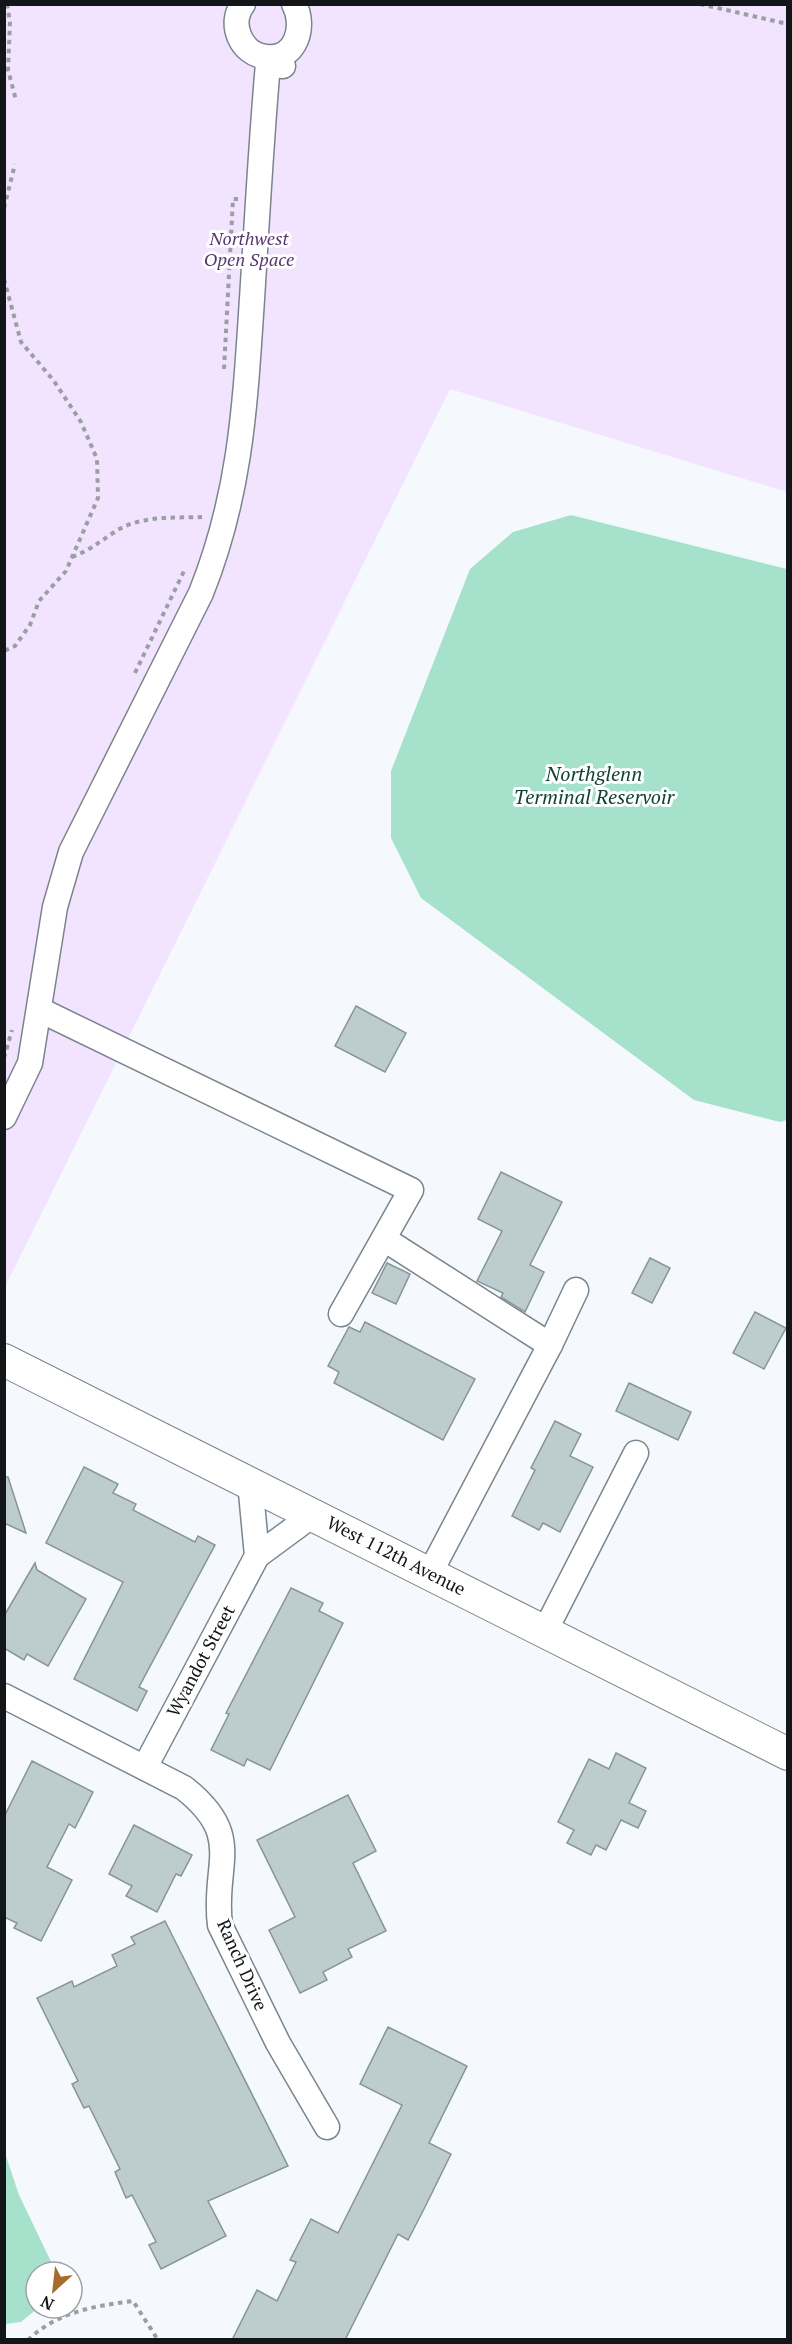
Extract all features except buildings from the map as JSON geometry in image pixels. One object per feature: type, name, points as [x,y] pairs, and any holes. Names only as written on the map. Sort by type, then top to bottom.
[{"type":"main road","name":"West 112th Avenue","points":[[4,1360],[788,1754]]},
{"type":"street","points":[[243,4],[237,18],[239,36],[250,51],[273,62]]},
{"type":"street","points":[[4,1117],[30,1063],[55,908],[71,852],[201,593],[218,550],[236,477],[245,404],[258,202],[273,62],[298,39],[301,21],[294,4]]},
{"type":"street","points":[[40,1010],[411,1190],[341,1314]]},
{"type":"street","points":[[384,1239],[550,1345]]},
{"type":"street","points":[[430,1573],[550,1345],[576,1290]]},
{"type":"street","points":[[545,1632],[636,1453]]},
{"type":"street","points":[[250,1482],[257,1556]]},
{"type":"street","name":"Wyandot Street","points":[[145,1767],[257,1556],[314,1514]]},
{"type":"street","name":"Ranch Drive","points":[[4,1696],[184,1788],[213,1818],[224,1852],[218,1908],[220,1924],[278,2043],[327,2127]]},
{"type":"path","points":[[7,4],[10,22],[8,70],[16,100]]},
{"type":"path","points":[[700,4],[788,24]]},
{"type":"path","points":[[4,208],[15,164]]},
{"type":"path","points":[[4,181],[11,183]]},
{"type":"path","points":[[224,372],[233,199],[258,202]]},
{"type":"path","points":[[4,279],[21,342],[54,381],[81,422],[97,459],[98,498],[66,571],[39,602],[30,625],[15,646],[4,651]]},
{"type":"path","points":[[203,525],[208,506]]},
{"type":"path","points":[[71,558],[96,548],[118,530],[158,518],[206,517]]},
{"type":"path","points":[[130,682],[189,561]]},
{"type":"path","points":[[4,1058],[14,1020]]},
{"type":"path","points":[[28,2340],[43,2324],[89,2307],[133,2301],[158,2340]]},
{"type":"green space","name":"Northwest Open Space","points":[[5,5],[787,5],[787,492],[450,389],[5,1287]]},
{"type":"water","name":"Northglenn Terminal Reservoir","points":[[571,515],[787,569],[787,1120],[780,1122],[694,1100],[421,898],[391,838],[391,771],[470,569],[513,532]]},
{"type":"water","points":[[5,2153],[19,2195],[50,2260],[24,2260],[24,2320],[5,2324]]}]
